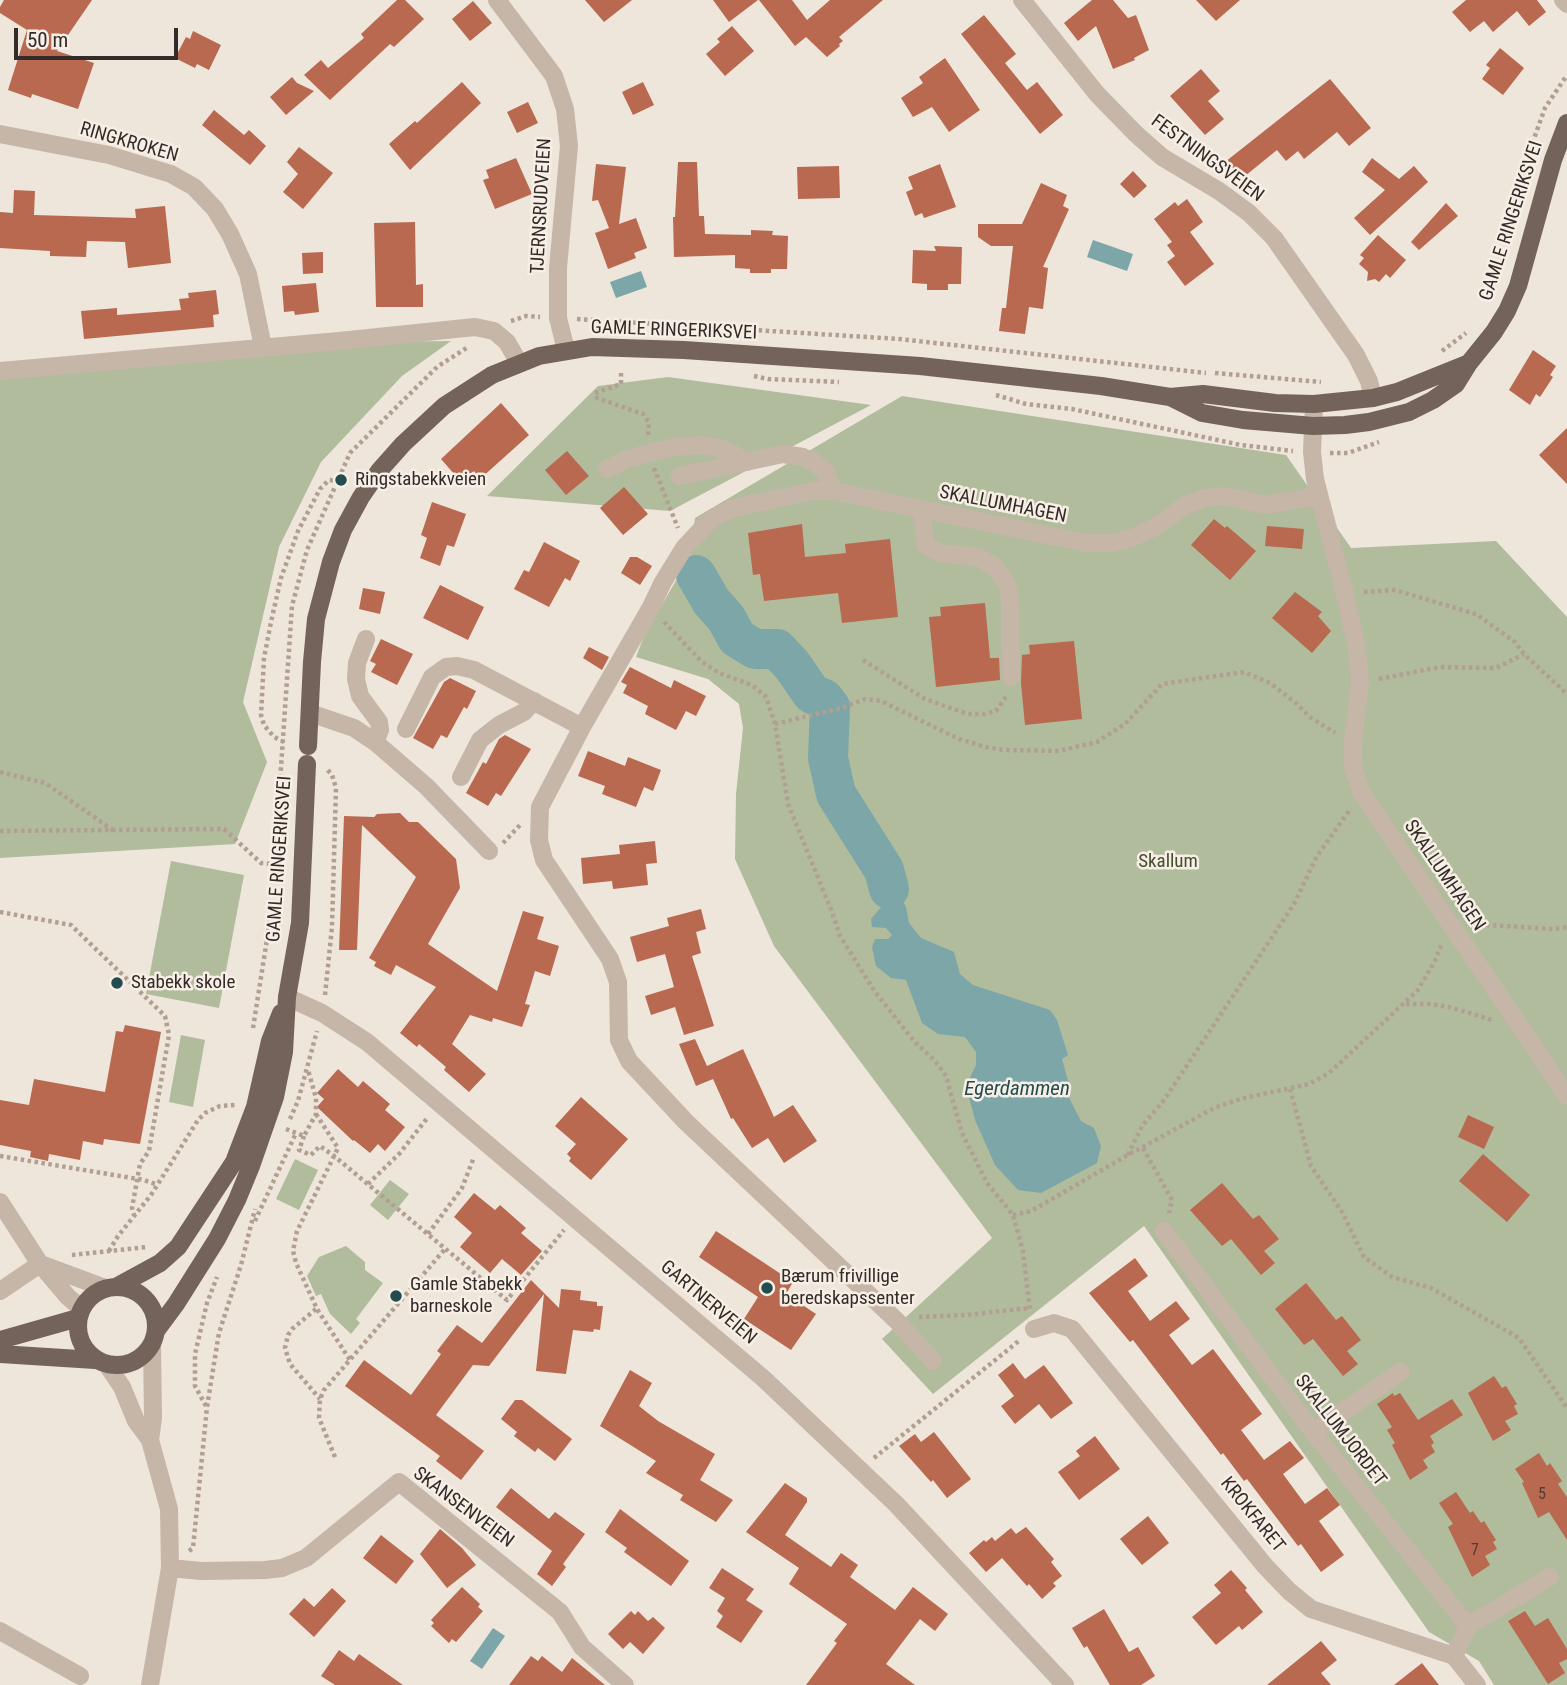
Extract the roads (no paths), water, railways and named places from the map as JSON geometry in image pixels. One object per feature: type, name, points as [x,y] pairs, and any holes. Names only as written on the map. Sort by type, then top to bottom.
[{"type":"main road","name":"GAMLE RINGERIKSVEI","points":[[1170,397],[1202,413],[1243,420],[1313,426],[1369,422],[1409,411],[1433,400],[1456,384],[1507,312],[1518,286],[1553,160],[1567,123]]},
{"type":"main road","name":"GAMLE RINGERIKSVEI","points":[[308,746],[316,619],[331,562],[361,497],[379,471],[421,425],[492,375],[519,363],[566,350],[615,346],[920,366],[1101,386],[1170,397],[1203,394],[1275,403],[1314,404],[1373,398],[1397,392],[1469,363]]},
{"type":"main road","name":"GAMLE RINGERIKSVEI","points":[[154,1337],[217,1239],[251,1166],[275,1097],[284,1052],[287,997],[300,923],[307,765]]},
{"type":"main road","name":"GAMLE RINGERIKSVEI","points":[[110,1287],[160,1263],[178,1247],[234,1161],[255,1107],[270,1041],[287,997]]},
{"type":"main road","points":[[0,1354],[120,1366],[133,1362],[144,1355],[154,1337],[155,1317],[150,1305],[141,1295],[129,1288],[110,1287],[87,1300],[80,1313],[77,1331],[80,1342],[101,1362]]},
{"type":"main road","points":[[0,1340],[80,1313]]},
{"type":"street","name":"TJERNSRUDVEIEN","points":[[497,0],[554,76],[565,109],[569,146],[558,268],[558,318],[566,350]]},
{"type":"street","name":"FESTNINGSVEIEN","points":[[1022,0],[1097,94],[1136,134],[1162,157],[1219,191],[1249,213],[1274,238],[1356,355],[1369,381],[1373,398]]},
{"type":"street","points":[[1563,0],[1567,4]]},
{"type":"street","name":"RINGKROKEN","points":[[0,134],[109,155],[171,174],[194,187],[215,209],[248,274],[263,347]]},
{"type":"street","points":[[0,371],[475,327],[494,331],[507,342],[519,363]]},
{"type":"street","name":"SKALLUMHAGEN","points":[[1314,404],[1312,452],[1319,496],[1357,649],[1360,683],[1353,739],[1353,767],[1361,792],[1567,1096]]},
{"type":"street","points":[[607,470],[625,460],[648,453],[704,444],[726,450],[747,462]]},
{"type":"street","points":[[680,476],[782,454],[803,457],[827,472],[833,491]]},
{"type":"street","name":"SKALLUMHAGEN","points":[[933,1361],[898,1322],[686,1122],[629,1061],[619,1040],[618,982],[610,959],[544,860],[539,840],[540,807],[582,727],[684,548],[711,519],[733,508],[813,491],[833,491],[1086,543],[1112,543],[1132,538],[1155,527],[1186,505],[1204,498],[1225,496],[1265,505],[1319,496]]},
{"type":"street","points":[[922,510],[925,545],[940,553],[978,557],[995,566],[1007,584],[1010,604],[1011,677]]},
{"type":"street","points":[[366,639],[356,663],[356,679],[360,696],[379,722],[380,730],[374,742]]},
{"type":"street","points":[[406,729],[432,677],[446,667],[457,666],[474,670],[582,727]]},
{"type":"street","points":[[461,777],[480,740],[499,725],[524,712],[534,701]]},
{"type":"street","points":[[310,713],[354,728],[374,742],[426,786],[489,851]]},
{"type":"street","name":"GARTNERVEIEN","points":[[287,997],[322,1013],[368,1042],[764,1379],[860,1469],[948,1558],[1065,1685]]},
{"type":"street","points":[[0,1202],[40,1264],[80,1313]]},
{"type":"street","name":"SKALLUMJORDET","points":[[1164,1231],[1313,1432],[1468,1626]]},
{"type":"street","points":[[40,1264],[110,1287]]},
{"type":"street","points":[[0,1291],[40,1264]]},
{"type":"street","name":"KROKFARET","points":[[1034,1329],[1054,1323],[1072,1329],[1265,1566],[1311,1609],[1454,1656]]},
{"type":"street","points":[[150,1440],[153,1418],[154,1337]]},
{"type":"street","points":[[101,1362],[122,1387],[136,1420],[150,1440],[169,1509],[170,1568],[150,1685]]},
{"type":"street","points":[[1313,1432],[1401,1373]]},
{"type":"street","name":"SKANSENVEIEN","points":[[170,1568],[201,1571],[282,1568],[306,1558],[398,1482],[561,1612],[582,1647],[625,1685]]},
{"type":"street","points":[[1477,1685],[1454,1656],[1468,1626],[1550,1577]]},
{"type":"street","points":[[0,1630],[80,1676]]},
{"type":"water","points":[[1093,240],[1133,254],[1127,271],[1087,257]]},
{"type":"water","points":[[641,271],[647,287],[616,298],[610,282]]},
{"type":"water","name":"Egerdammen","points":[[895,887],[906,907],[909,923],[921,938],[954,952],[960,974],[973,985],[1050,1010],[1057,1020],[1068,1055],[1062,1059],[1069,1084],[1065,1090],[1081,1121],[1094,1128],[1101,1146],[1097,1163],[1041,1193],[1018,1190],[995,1165],[975,1120],[966,1086],[976,1065],[976,1052],[965,1037],[938,1034],[922,1023],[906,980],[891,978],[876,966],[872,947],[875,939],[888,939],[892,935],[886,928],[872,927],[871,919],[883,905],[886,891]]},
{"type":"water","points":[[493,1628],[505,1636],[482,1669],[470,1661]]},
{"type":"waterway","points":[[696,575],[737,638],[755,649],[777,649],[812,694],[824,699],[830,707],[828,758],[836,794],[884,870],[889,889]]},
{"type":"place","name":"Ringstabekkveien","points":[[341,480]]},
{"type":"place","name":"Stabekk skole","points":[[117,983]]},
{"type":"place","name":"Bærum frivillige beredskapssenter","points":[[767,1288]]},
{"type":"place","name":"Gamle Stabekk barneskole","points":[[396,1296]]},
{"type":"park label","name":"Skallum","points":[[1168,862]]}]
